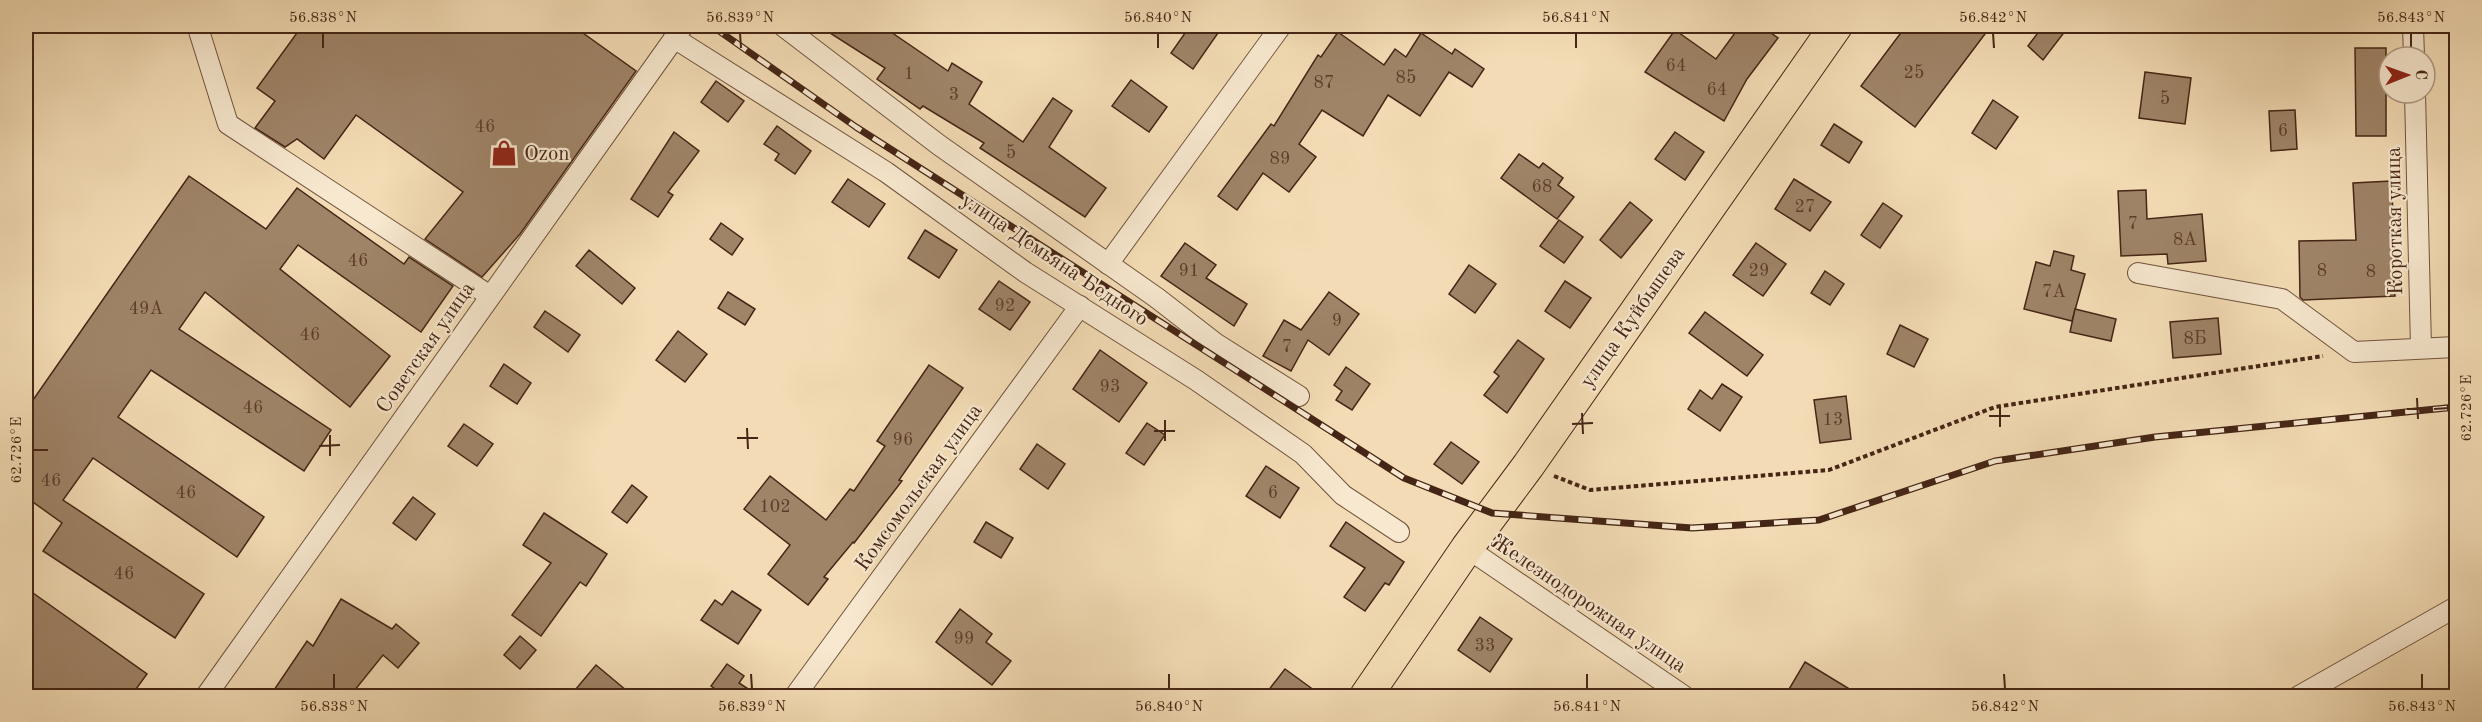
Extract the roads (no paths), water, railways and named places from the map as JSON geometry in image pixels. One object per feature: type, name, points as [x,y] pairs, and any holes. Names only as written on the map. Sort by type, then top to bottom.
[{"type":"main road","name":"улица Куйбышева","points":[[1366,696],[1467,548],[1528,466],[1836,26]]},
{"type":"street","points":[[783,26],[939,145],[1108,264],[1215,343],[1299,396]]},
{"type":"street","points":[[1108,264],[1281,26]]},
{"type":"street","points":[[2413,26],[2414,45]]},
{"type":"street","points":[[199,31],[228,124],[490,296]]},
{"type":"street","name":"Советская улица","points":[[206,696],[678,32]]},
{"type":"street","name":"улица Демьяна Бедного","points":[[678,32],[886,172],[1025,272],[1196,380],[1303,454],[1343,495],[1399,532]]},
{"type":"street","name":"Короткая улица","points":[[2415,105],[2421,348]]},
{"type":"street","points":[[2138,273],[2282,299],[2354,352],[2457,347]]},
{"type":"street","name":"Комсомольская улица","points":[[795,696],[1080,306]]},
{"type":"street","name":"Железнодорожная улица","points":[[1467,548],[1684,696]]},
{"type":"street","points":[[2299,696],[2457,608]]},
{"type":"railway","points":[[712,26],[856,127],[1404,478],[1492,513],[1692,528],[1819,520],[1995,461],[2155,437],[2456,407]]},
{"type":"place","name":"Ozon","points":[[504,153]]}]
